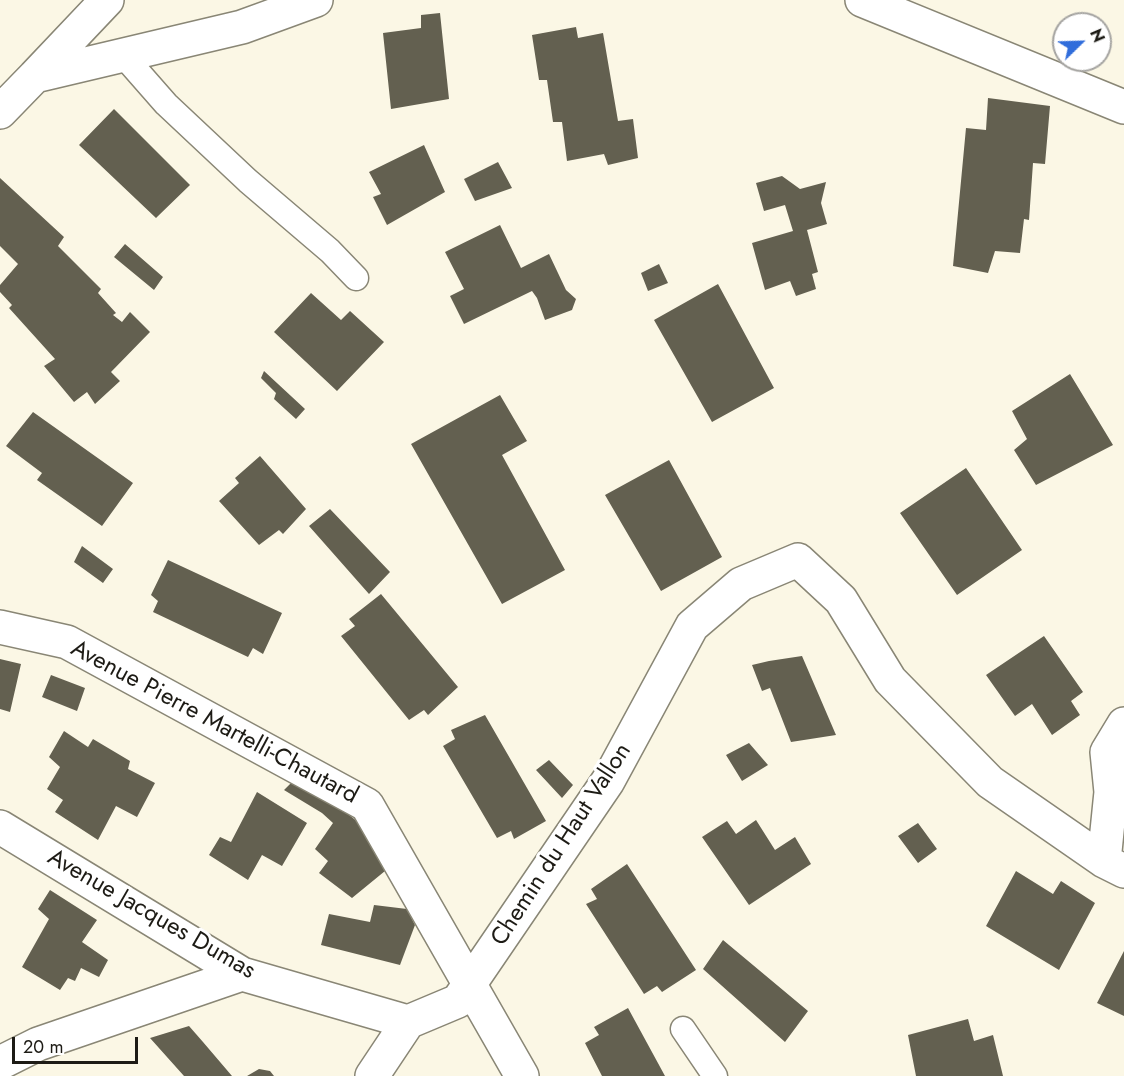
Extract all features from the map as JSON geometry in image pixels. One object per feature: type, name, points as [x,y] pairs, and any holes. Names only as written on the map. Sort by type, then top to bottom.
[{"type":"street","points":[[0,112],[107,0]]},
{"type":"street","points":[[35,76],[242,27],[316,0]]},
{"type":"street","points":[[862,0],[1122,96]]},
{"type":"street","name":"Chemin du Haut Vallon","points":[[470,985],[609,781],[692,626],[741,584],[798,560],[841,600],[890,680],[990,782],[1114,866]]},
{"type":"street","name":"Avenue Pierre Martelli-Chautard","points":[[0,627],[67,642],[367,805],[522,1076]]},
{"type":"street","name":"Chemin du Haut Vallon","points":[[1114,866],[1107,752],[1124,724]]},
{"type":"street","name":"Avenue Jacques Dumas","points":[[0,827],[242,974],[408,1022]]},
{"type":"street","points":[[0,1063],[38,1044],[242,974]]},
{"type":"street","points":[[372,1076],[408,1022],[458,1000],[470,985]]},
{"type":"lane","points":[[123,55],[166,104],[248,181],[330,251],[356,278]]},
{"type":"lane","points":[[683,1029],[715,1076]]},
{"type":"building","points":[[440,13],[449,99],[391,109],[383,33],[421,28],[421,15]]},
{"type":"building","points":[[576,27],[578,38],[603,33],[618,121],[633,119],[638,158],[608,165],[604,154],[567,161],[562,122],[553,122],[547,80],[539,80],[532,35]]},
{"type":"building","points":[[988,98],[1050,106],[1045,164],[1033,163],[1029,220],[1024,219],[1020,253],[995,251],[988,273],[953,266],[966,128],[986,130]]},
{"type":"building","points":[[114,109],[190,185],[156,218],[79,145]]},
{"type":"building","points":[[424,145],[445,192],[387,225],[373,197],[381,194],[369,172]]},
{"type":"building","points":[[498,162],[512,188],[475,201],[464,179]]},
{"type":"building","points":[[782,176],[800,189],[826,182],[821,203],[827,224],[807,230],[818,272],[812,274],[816,289],[796,296],[790,281],[765,290],[752,243],[793,231],[785,205],[764,211],[756,183]]},
{"type":"building","points":[[0,178],[64,237],[58,246],[101,289],[98,293],[116,313],[113,315],[122,322],[130,312],[150,332],[111,372],[120,381],[95,404],[87,392],[74,402],[44,366],[55,359],[9,308],[12,305],[0,292],[0,285],[18,264],[0,246]]},
{"type":"building","points":[[500,225],[521,268],[549,254],[566,290],[576,299],[572,310],[545,320],[532,291],[464,324],[450,296],[464,289],[445,252]]},
{"type":"building","points":[[125,244],[163,277],[154,290],[114,257]]},
{"type":"building","points":[[659,264],[668,283],[648,291],[641,273]]},
{"type":"building","points":[[718,284],[774,388],[712,422],[654,320]]},
{"type":"building","points":[[311,293],[341,320],[350,311],[384,342],[337,391],[274,332]]},
{"type":"building","points":[[264,371],[305,409],[296,419],[274,399],[276,393],[261,378]]},
{"type":"building","points":[[1070,374],[1113,445],[1036,485],[1014,450],[1027,439],[1012,411]]},
{"type":"building","points":[[500,395],[527,441],[502,455],[565,570],[502,604],[411,444]]},
{"type":"building","points":[[33,412],[133,483],[102,526],[37,480],[42,473],[6,446]]},
{"type":"building","points":[[260,456],[306,509],[283,534],[279,530],[259,545],[219,501],[239,483],[235,478]]},
{"type":"building","points":[[669,460],[722,557],[661,591],[605,495]]},
{"type":"building","points":[[966,468],[1022,550],[957,595],[900,513]]},
{"type":"building","points":[[330,509],[390,572],[369,594],[309,526]]},
{"type":"building","points":[[82,546],[113,569],[103,583],[74,562]]},
{"type":"building","points":[[168,560],[282,613],[263,654],[253,648],[248,657],[153,612],[158,601],[151,595]]},
{"type":"building","points":[[381,594],[458,687],[428,715],[424,710],[409,720],[341,636],[355,626],[349,619]]},
{"type":"building","points":[[1044,636],[1083,692],[1071,701],[1080,715],[1052,735],[1032,704],[1015,716],[986,675]]},
{"type":"building","points":[[802,656],[836,735],[791,742],[770,688],[762,691],[752,665]]},
{"type":"building","points":[[0,659],[21,664],[10,712],[0,709]]},
{"type":"building","points":[[51,675],[85,688],[77,711],[42,697]]},
{"type":"building","points":[[485,715],[546,821],[514,839],[511,831],[497,838],[443,746],[455,739],[451,730]]},
{"type":"building","points":[[64,731],[88,747],[93,739],[130,761],[128,769],[155,783],[137,817],[116,806],[98,840],[55,812],[63,800],[47,789],[60,767],[49,757]]},
{"type":"building","points":[[749,743],[768,765],[742,781],[726,755]]},
{"type":"building","points":[[549,760],[573,785],[562,798],[536,770]]},
{"type":"building","points":[[293,781],[330,800],[358,822],[385,871],[352,898],[319,873],[328,861],[315,849],[333,823],[322,813],[284,790]]},
{"type":"building","points":[[257,792],[307,823],[282,866],[262,855],[248,880],[209,855],[220,837],[231,842]]},
{"type":"building","points":[[756,820],[775,850],[795,837],[811,864],[749,905],[702,837],[727,821],[736,834]]},
{"type":"building","points":[[918,823],[937,849],[918,863],[898,836]]},
{"type":"building","points":[[627,864],[696,970],[662,992],[657,986],[644,994],[586,904],[597,899],[591,889]]},
{"type":"building","points":[[1016,871],[1053,894],[1061,881],[1095,903],[1059,970],[986,926]]},
{"type":"building","points":[[50,890],[97,920],[82,942],[108,960],[99,977],[81,968],[75,981],[68,978],[60,990],[22,967],[49,919],[38,909]]},
{"type":"building","points":[[374,905],[407,909],[415,925],[400,965],[321,945],[329,914],[370,922]]},
{"type":"building","points":[[723,940],[808,1011],[785,1042],[703,969]]},
{"type":"building","points":[[1124,951],[1124,1016],[1097,1003]]},
{"type":"building","points":[[628,1008],[665,1076],[602,1076],[585,1043],[599,1035],[594,1027]]},
{"type":"building","points":[[968,1019],[974,1041],[993,1035],[1003,1076],[916,1076],[908,1035]]},
{"type":"building","points":[[189,1026],[232,1076],[184,1076],[150,1038]]},
{"type":"building","points":[[259,1069],[270,1071],[274,1076],[247,1076]]}]
